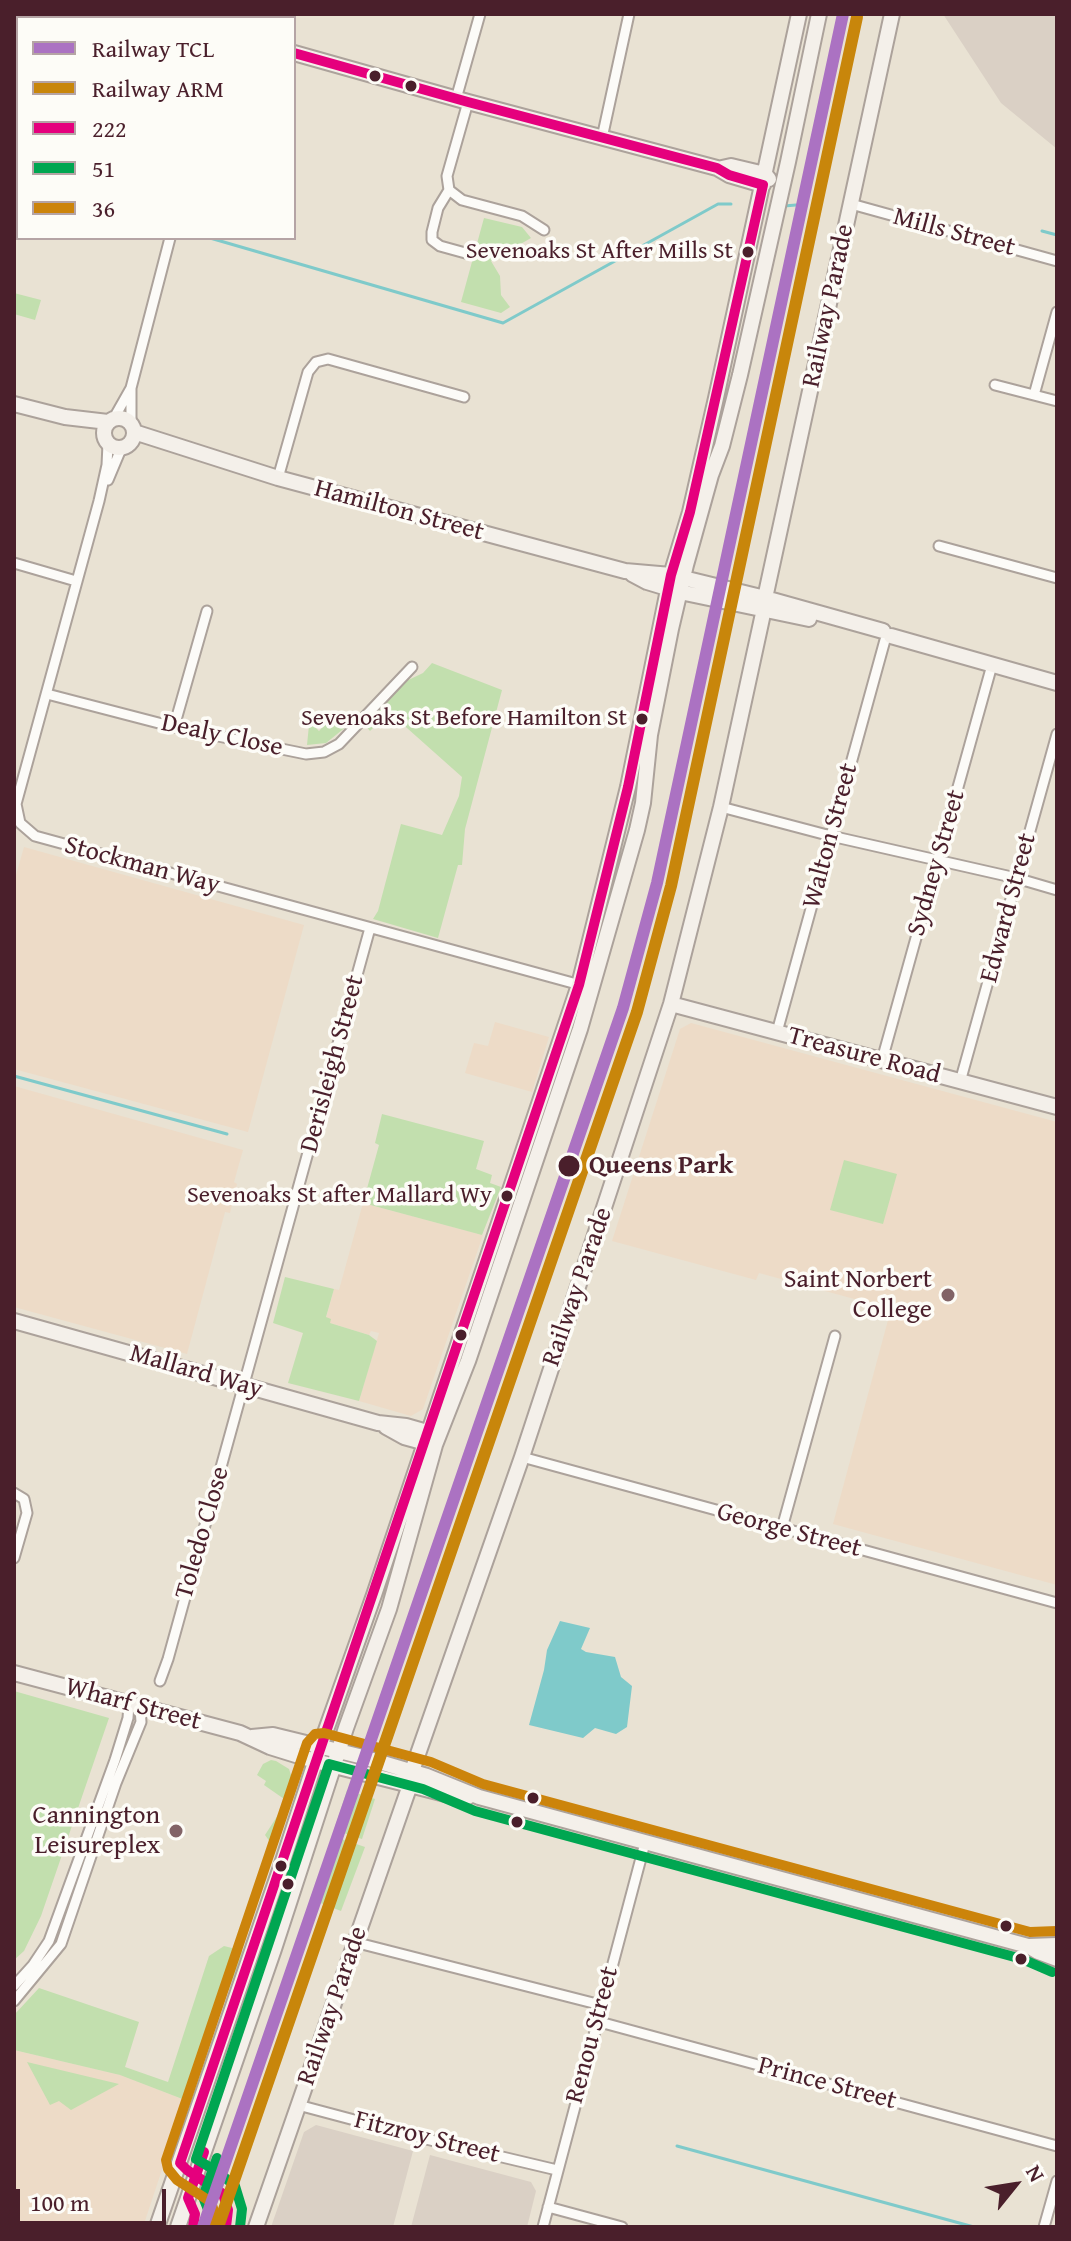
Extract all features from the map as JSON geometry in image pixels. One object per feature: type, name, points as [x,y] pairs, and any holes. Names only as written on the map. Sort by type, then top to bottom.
[{"type":"street","points":[[469,254],[440,246],[432,240],[432,232],[438,208],[449,190],[447,176],[480,14]]},
{"type":"street","points":[[602,138],[629,14]]},
{"type":"street","points":[[157,2227],[374,1595],[431,1439],[467,1363],[564,1077],[585,986],[640,816],[657,695],[690,512],[766,180],[799,14]]},
{"type":"street","points":[[676,584],[722,446],[819,14]]},
{"type":"street","name":"Railway Parade","points":[[256,2227],[522,1457],[671,1004],[721,807],[892,14]]},
{"type":"street","points":[[296,54],[717,168],[729,175],[766,180],[788,162]]},
{"type":"street","points":[[766,180],[778,203]]},
{"type":"street","points":[[449,190],[462,200],[522,216],[544,230]]},
{"type":"street","name":"Mills Street","points":[[851,204],[1057,261]]},
{"type":"street","points":[[131,388],[104,429],[121,438],[169,240]]},
{"type":"street","points":[[1034,395],[1057,312]]},
{"type":"street","points":[[278,478],[308,372],[316,362],[328,359],[464,397]]},
{"type":"street","points":[[995,385],[1057,401]]},
{"type":"street","name":"Hamilton Street","points":[[14,404],[65,417],[124,418],[121,438]]},
{"type":"street","name":"Hamilton Street","points":[[65,417],[90,432],[175,446],[278,478],[625,571],[764,603],[1057,683]]},
{"type":"street","name":"Stockman Way","points":[[121,438],[76,581],[16,804],[20,823],[35,836],[585,986]]},
{"type":"street","points":[[939,546],[1057,578]]},
{"type":"street","points":[[14,563],[76,581]]},
{"type":"street","points":[[174,727],[207,611]]},
{"type":"street","name":"Walton Street","points":[[777,1032],[885,636]]},
{"type":"street","name":"Sydney Street","points":[[882,1060],[992,665]]},
{"type":"street","name":"Dealy Close","points":[[47,694],[174,727],[306,754],[324,752],[339,744],[412,667]]},
{"type":"street","name":"Edward Street","points":[[960,1082],[1057,734]]},
{"type":"street","points":[[721,807],[1057,890]]},
{"type":"street","name":"Derisleigh Street","points":[[244,1385],[370,928]]},
{"type":"street","name":"Treasure Road","points":[[671,1004],[1057,1107]]},
{"type":"street","name":"Mallard Way","points":[[14,1321],[378,1423],[404,1437],[431,1439]]},
{"type":"street","points":[[782,1528],[835,1336]]},
{"type":"street","name":"Toledo Close","points":[[160,1681],[244,1385]]},
{"type":"street","points":[[178,2227],[396,1585],[431,1439]]},
{"type":"street","name":"George Street","points":[[522,1457],[1057,1603]]},
{"type":"street","points":[[14,1493],[24,1499],[27,1513],[14,1558]]},
{"type":"street","name":"Wharf Street","points":[[14,1673],[252,1737],[270,1747],[337,1758],[460,1788],[479,1797],[1028,1946],[1057,1959]]},
{"type":"street","points":[[14,1986],[49,1941],[134,1706]]},
{"type":"street","points":[[14,2001],[61,1944],[116,1783],[141,1722],[134,1706]]},
{"type":"street","name":"Renou Street","points":[[543,2227],[645,1843]]},
{"type":"street","points":[[354,1942],[601,2005]]},
{"type":"street","name":"Wharf Street","points":[[1028,1946],[1057,1945]]},
{"type":"street","name":"Prince Street","points":[[596,2021],[1057,2146]]},
{"type":"street","name":"Fitzroy Street","points":[[298,2105],[557,2170]]},
{"type":"street","points":[[180,2163],[196,2176]]},
{"type":"street","points":[[1044,2227],[1057,2181]]},
{"type":"street","points":[[548,2207],[622,2227]]},
{"type":"shaded area","points":[[14,14],[82,14],[16,16],[14,175]]},
{"type":"shaded area","points":[[943,14],[1057,14],[1057,149],[1001,103]]},
{"type":"shaded area","points":[[24,847],[304,925],[248,1132],[14,1069],[14,882]]},
{"type":"shaded area","points":[[495,1022],[549,1037],[532,1092],[465,1073],[474,1043],[488,1046]]},
{"type":"shaded area","name":"Saint Norbert College","points":[[691,1023],[1057,1122],[1057,1585],[833,1524],[891,1309],[759,1273],[756,1280],[612,1241],[680,1029]]},
{"type":"shaded area","points":[[14,1086],[243,1150],[230,1213],[225,1212],[187,1354],[14,1307]]},
{"type":"shaded area","points":[[363,1203],[483,1235],[423,1409],[411,1416],[359,1401],[379,1333],[371,1331],[369,1335],[330,1323],[326,1318],[334,1289],[339,1290]]},
{"type":"shaded area","points":[[14,2050],[121,2075],[185,2100],[143,2227],[14,2227]]},
{"type":"shaded area","points":[[316,2125],[413,2151],[393,2227],[271,2227],[304,2132]]},
{"type":"shaded area","points":[[430,2155],[531,2182],[536,2191],[527,2227],[411,2227]]},
{"type":"green space","points":[[484,218],[522,227],[531,238],[491,261],[500,276],[501,295],[510,307],[501,313],[461,302]]},
{"type":"green space","points":[[14,293],[41,300],[35,320],[14,314]]},
{"type":"green space","points":[[432,663],[502,690],[465,829],[462,865],[458,865],[438,938],[373,919],[378,911],[401,824],[442,835],[459,796],[462,777],[389,712],[370,731],[365,725],[400,684],[423,673]]},
{"type":"green space","points":[[336,713],[347,726],[326,743],[307,745],[309,725],[319,731]]},
{"type":"green space","points":[[382,1114],[484,1141],[476,1169],[492,1175],[490,1183],[501,1187],[482,1235],[363,1203],[379,1145],[375,1143]]},
{"type":"green space","points":[[844,1160],[897,1174],[883,1224],[830,1210]]},
{"type":"green space","points":[[285,1277],[334,1289],[326,1317],[331,1319],[330,1323],[369,1335],[377,1341],[359,1401],[288,1383],[303,1333],[273,1323]]},
{"type":"green space","points":[[14,1691],[109,1718],[41,1916],[24,1951],[14,1960]]},
{"type":"green space","points":[[271,1760],[289,1769],[292,1778],[287,1801],[264,1785],[266,1781],[257,1775],[263,1764]]},
{"type":"green space","points":[[347,1790],[375,1799],[362,1839],[334,1830]]},
{"type":"green space","points":[[287,1801],[274,1840],[270,1842],[265,1835]]},
{"type":"green space","points":[[333,1836],[365,1847],[341,1911],[310,1899]]},
{"type":"green space","points":[[224,1946],[244,1951],[185,2100],[120,2075],[14,2050],[14,2015],[39,1988],[139,2022],[125,2067],[168,2082],[209,1956]]},
{"type":"green space","points":[[27,2062],[119,2084],[71,2110],[59,2101],[50,2105]]},
{"type":"water","points":[[560,1621],[590,1628],[581,1649],[615,1657],[621,1677],[632,1686],[627,1727],[616,1734],[595,1728],[583,1738],[529,1725],[547,1650]]},
{"type":"waterway","points":[[217,240],[503,323],[718,204],[731,204]]},
{"type":"waterway","points":[[784,206],[796,205]]},
{"type":"waterway","points":[[1042,231],[1057,235]]},
{"type":"waterway","points":[[14,1076],[227,1134]]},
{"type":"waterway","points":[[677,2146],[974,2227]]},
{"type":"rail line","name":"TCL","points":[[203,2227],[623,1008],[657,883],[843,14]]},
{"type":"rail line","name":"ARM","points":[[218,2227],[637,1012],[671,886],[857,17]]},
{"type":"transit line","name":"222","points":[[226,2227],[228,2210],[223,2194],[180,2163],[579,985],[628,787],[671,575],[690,512],[763,185],[729,175],[717,168],[296,54]]},
{"type":"transit line","name":"36","points":[[212,2225],[214,2211],[211,2202],[177,2180],[168,2169],[166,2160],[307,1743],[315,1734],[324,1733],[431,1762],[483,1784],[1030,1932],[1057,1931]]},
{"type":"transit line","name":"51","points":[[240,2227],[242,2209],[235,2186],[196,2159],[329,1764],[423,1789],[475,1811],[1022,1959],[1052,1972]]},
{"type":"transit line","name":"222","points":[[193,2227],[195,2214],[188,2198],[204,2152]]},
{"type":"transit line","name":"51","points":[[207,2227],[209,2212],[203,2197],[217,2158]]},
{"type":"place","name":"Sevenoaks St After Mills St","points":[[748,252]]},
{"type":"place","name":"Sevenoaks St Before Hamilton St","points":[[642,719]]},
{"type":"place","name":"Queens Park","points":[[569,1166]]},
{"type":"place","name":"Sevenoaks St after Mallard Wy","points":[[507,1196]]},
{"type":"place","name":"Saint Norbert College","points":[[948,1295]]},
{"type":"place","name":"Cannington Leisureplex","points":[[176,1831]]}]
